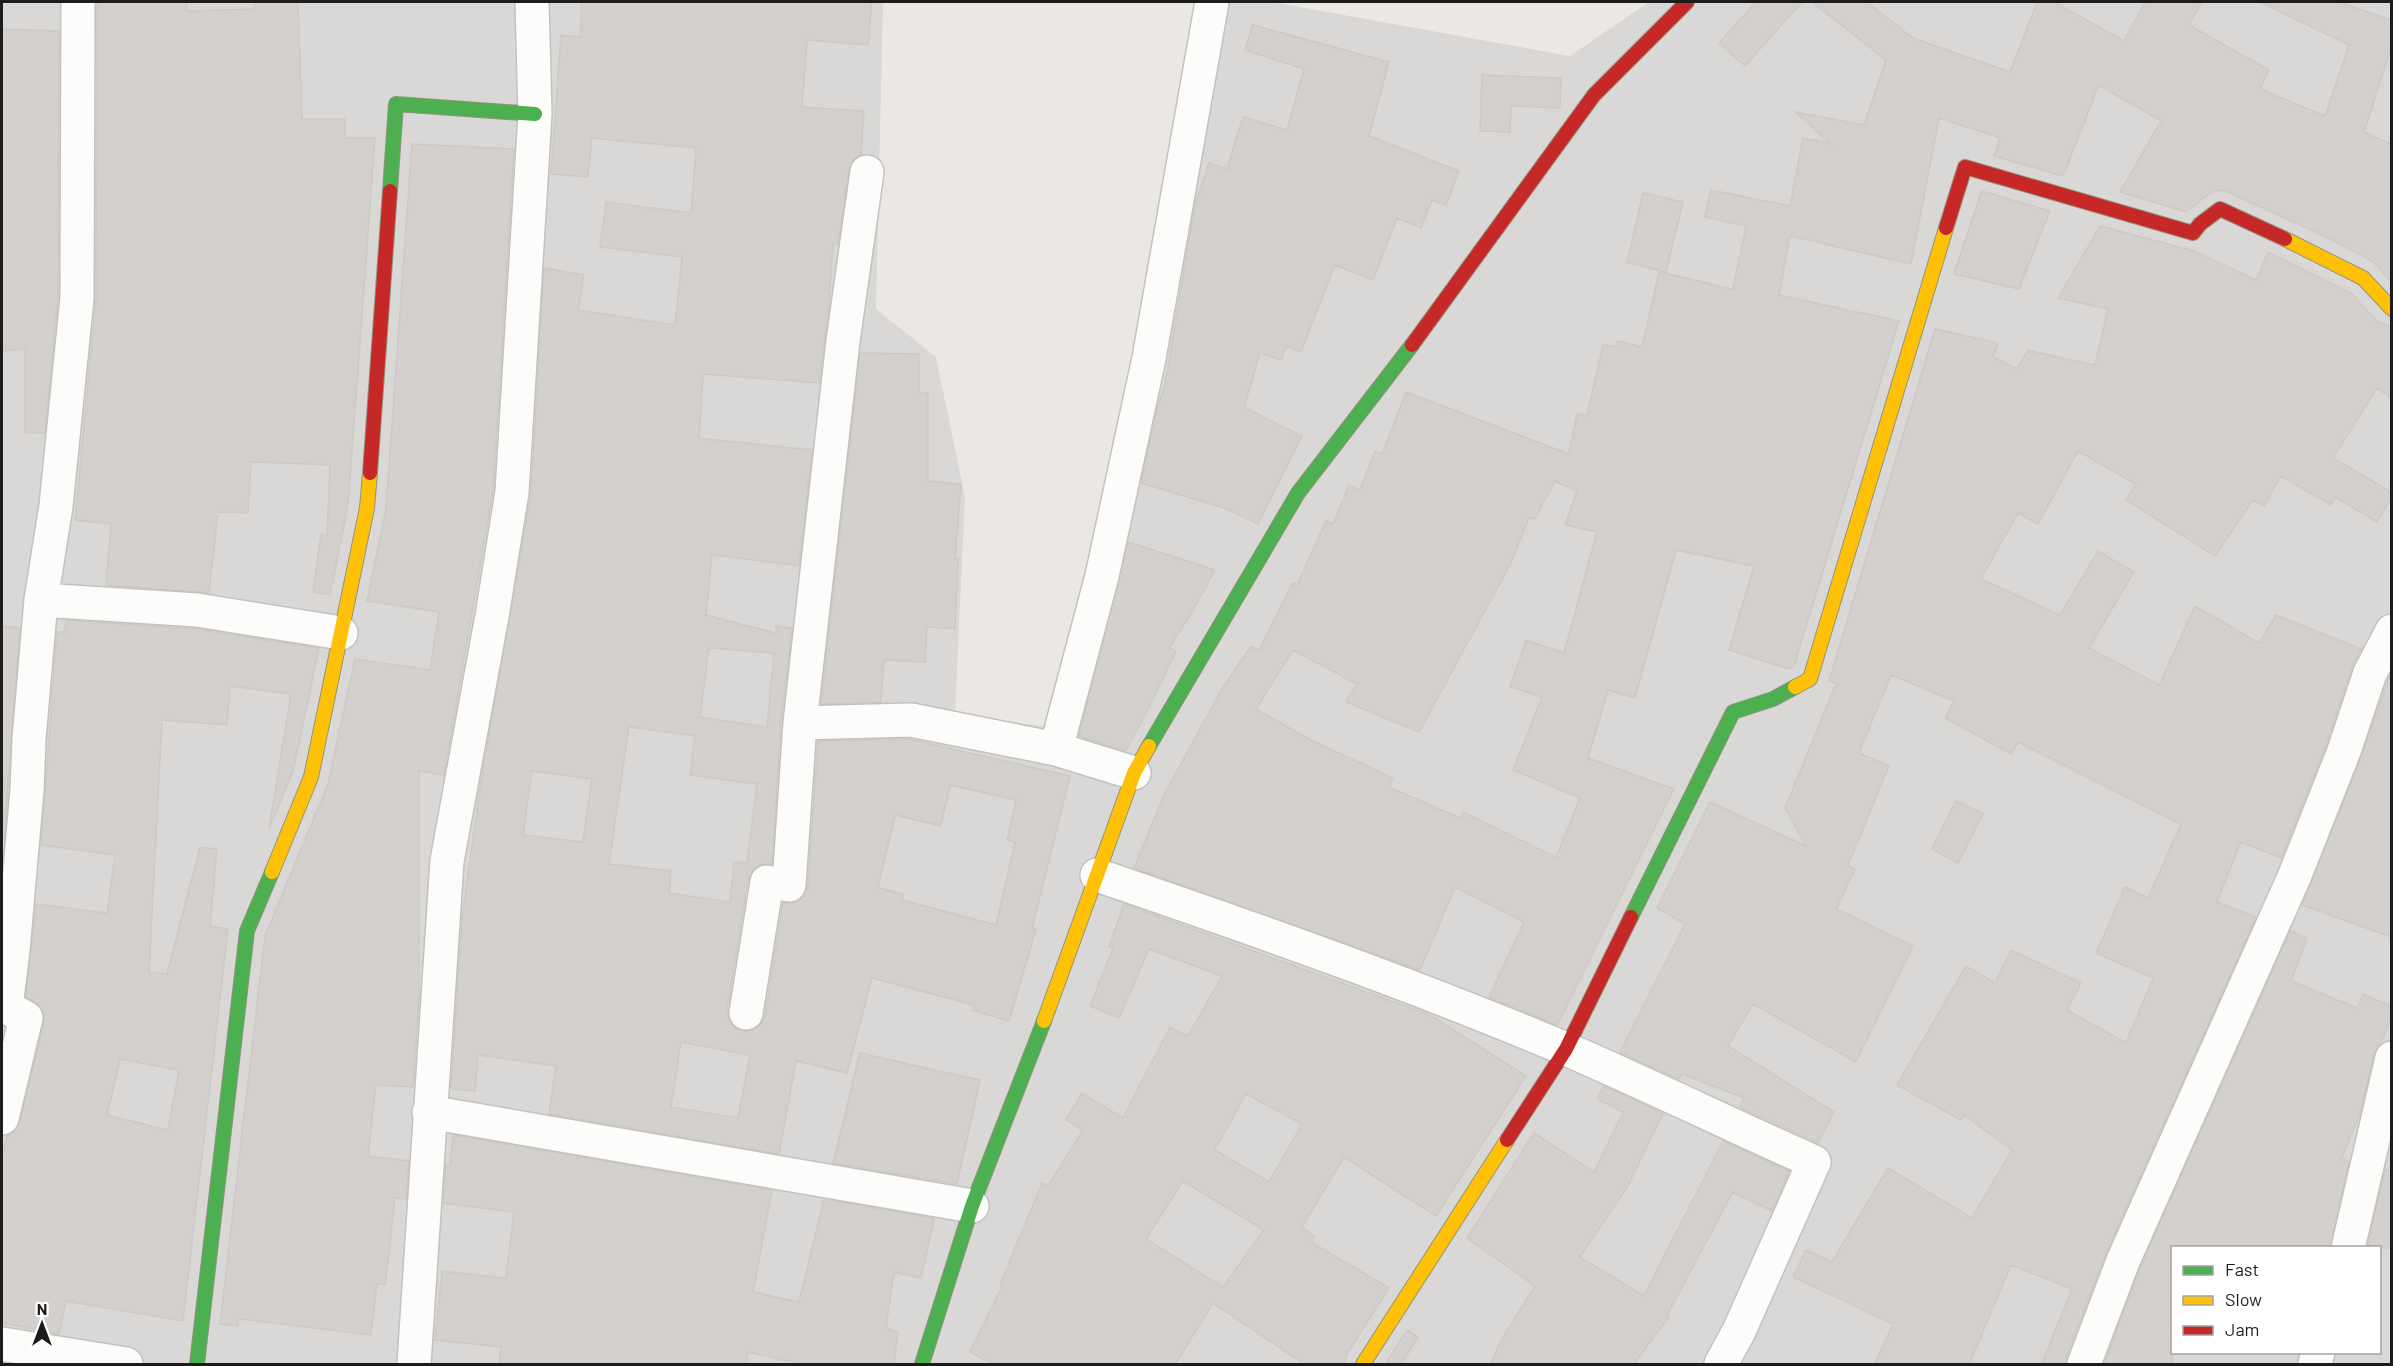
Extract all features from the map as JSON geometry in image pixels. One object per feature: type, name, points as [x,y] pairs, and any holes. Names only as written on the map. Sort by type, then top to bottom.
[{"type":"street","points":[[2,1118],[26,1018],[6,1007],[27,790],[40,600],[56,506],[77,297],[78,2]]},
{"type":"street","points":[[414,1365],[447,861],[492,616],[512,492],[535,114],[532,2]]},
{"type":"street","points":[[1056,749],[1102,576],[1149,358],[1212,2]]},
{"type":"street","points":[[922,1365],[972,1206],[1134,773],[1298,493],[1425,328],[1594,95],[1687,2]]},
{"type":"street","points":[[196,1365],[246,931],[311,777],[367,508],[396,104],[535,114]]},
{"type":"street","points":[[1363,1365],[1566,1049],[1732,712],[1773,699],[1810,679],[1965,167],[2193,233],[2200,224],[2220,209],[2318,254],[2363,278],[2391,309]]},
{"type":"street","points":[[746,1013],[767,882],[789,885],[800,723],[843,341],[867,172]]},
{"type":"street","points":[[40,600],[197,610],[342,633]]},
{"type":"street","points":[[2085,1365],[2122,1261],[2295,875],[2344,751],[2370,674],[2391,631]]},
{"type":"street","points":[[800,723],[911,720],[1056,749],[1134,773]]},
{"type":"street","points":[[1097,875],[1271,934],[1427,993],[1566,1049],[1814,1162],[1740,1331],[1721,1365]]},
{"type":"street","points":[[2348,1246],[2391,1058]]},
{"type":"street","points":[[429,1112],[972,1206]]},
{"type":"street","points":[[2,1344],[90,1361],[126,1365]]},
{"type":"shaded area","points":[[2,2],[883,2],[876,309],[936,357],[965,497],[955,714],[1048,727],[1083,594],[1212,2],[1272,2],[1570,56],[1649,2],[2391,2],[2391,1364],[2,1364]]},
{"type":"building","points":[[97,2],[187,2],[187,11],[254,9],[254,2],[298,2],[302,119],[345,119],[345,138],[375,138],[348,505],[330,595],[313,592],[321,534],[327,535],[330,465],[251,462],[248,513],[218,512],[209,593],[106,585],[111,524],[75,520],[96,298]]},
{"type":"building","points":[[582,2],[872,2],[868,45],[807,40],[802,107],[864,111],[861,154],[853,160],[849,169],[838,244],[833,244],[829,304],[819,383],[703,374],[699,438],[812,450],[799,566],[712,555],[706,615],[776,633],[776,626],[792,628],[781,722],[772,864],[760,865],[752,871],[748,879],[727,1010],[728,1019],[734,1027],[744,1032],[753,1030],[761,1024],[765,1016],[783,903],[797,902],[804,896],[808,887],[818,741],[909,739],[1070,776],[1032,929],[1036,929],[1009,1021],[972,1010],[974,1005],[872,978],[847,1073],[796,1061],[779,1154],[549,1114],[556,1066],[478,1055],[475,1091],[451,1089],[462,918],[481,781],[531,495],[544,268],[584,275],[578,310],[675,325],[682,257],[600,247],[606,202],[691,213],[696,148],[592,138],[588,177],[551,174],[561,35],[580,37]],"holes":[[[709,648],[774,653],[767,727],[700,717]],[[629,727],[695,736],[690,775],[757,784],[747,863],[734,862],[730,902],[669,893],[671,871],[609,864]],[[532,771],[592,779],[583,842],[523,835]],[[950,785],[1016,800],[1007,840],[1015,842],[996,925],[902,900],[904,894],[878,888],[895,815],[941,826]],[[681,1042],[750,1055],[738,1118],[671,1107]]]},
{"type":"building","points":[[1756,2],[1802,2],[1745,66],[1719,43]]},
{"type":"building","points":[[1812,2],[1867,2],[1913,38],[2010,72],[2037,2],[2054,2],[2124,41],[2145,2],[2202,2],[2189,25],[2269,70],[2260,89],[2325,116],[2349,45],[2260,2],[2339,2],[2391,20],[2391,48],[2364,132],[2391,144],[2391,281],[2372,261],[2228,192],[2219,190],[2209,194],[2186,212],[2120,192],[2161,121],[2099,85],[2063,176],[1994,156],[2000,138],[1939,118],[1911,264],[1790,236],[1779,295],[1899,321],[1794,666],[1789,669],[1729,650],[1754,566],[1676,550],[1635,698],[1608,690],[1588,758],[1674,789],[1557,1025],[1489,997],[1524,922],[1455,887],[1420,970],[1134,868],[1164,795],[1222,689],[1251,646],[1259,650],[1293,583],[1297,585],[1326,521],[1333,524],[1349,485],[1360,490],[1375,451],[1382,454],[1406,392],[1569,454],[1577,414],[1587,416],[1603,345],[1616,347],[1618,341],[1642,347],[1659,272],[1733,289],[1746,226],[1705,217],[1711,190],[1790,206],[1803,138],[1830,143],[1795,112],[1864,125],[1886,60]],"holes":[[[1555,481],[1577,491],[1565,525],[1597,532],[1564,653],[1526,640],[1510,687],[1542,697],[1513,770],[1580,798],[1556,857],[1463,812],[1460,818],[1389,787],[1393,778],[1311,740],[1256,709],[1293,650],[1357,684],[1346,702],[1419,732],[1511,563],[1529,518],[1535,519]]]},
{"type":"building","points":[[1253,25],[1389,62],[1369,136],[1459,171],[1446,205],[1432,200],[1421,228],[1397,218],[1373,280],[1335,265],[1301,352],[1286,346],[1281,360],[1260,353],[1244,407],[1302,436],[1258,524],[1227,509],[1141,483],[1165,384],[1195,205],[1209,163],[1227,169],[1243,117],[1287,130],[1304,69],[1245,50]]},
{"type":"building","points":[[2,29],[59,31],[58,297],[45,433],[25,433],[25,349],[2,351]]},
{"type":"building","points":[[1482,75],[1561,78],[1560,108],[1511,106],[1510,132],[1480,131]]},
{"type":"building","points":[[412,144],[514,149],[493,490],[444,775],[419,771],[419,997],[413,1087],[376,1085],[368,1156],[409,1161],[406,1199],[395,1198],[385,1285],[377,1284],[371,1335],[239,1319],[238,1326],[220,1324],[265,936],[328,784],[355,659],[430,670],[439,612],[367,601],[386,509]]},
{"type":"building","points":[[1982,191],[2050,211],[2019,289],[1954,274]]},
{"type":"building","points":[[1643,193],[1683,202],[1666,272],[1627,263]]},
{"type":"building","points":[[2100,226],[2194,251],[2256,280],[2268,252],[2351,293],[2378,322],[2391,327],[2391,398],[2377,388],[2333,458],[2391,492],[2391,498],[2377,522],[2335,497],[2331,505],[2281,476],[2264,506],[2253,500],[2215,556],[2126,500],[2136,484],[2078,451],[2038,524],[2018,513],[1981,579],[2060,615],[2098,551],[2134,572],[2089,648],[2159,685],[2195,606],[2259,643],[2276,615],[2361,649],[2352,667],[2326,745],[2281,858],[2241,842],[2217,902],[2256,917],[2106,1253],[2066,1357],[2066,1365],[2041,1365],[2072,1289],[2011,1265],[1969,1365],[1874,1365],[1893,1324],[1793,1277],[1806,1250],[1832,1262],[1888,1168],[1972,1218],[2012,1150],[1964,1115],[1961,1120],[1897,1085],[1966,966],[1995,983],[2011,950],[2081,983],[2067,1010],[2126,1043],[2153,978],[2096,953],[2125,887],[2148,898],[2181,824],[2018,742],[2011,754],[1945,718],[1954,701],[1891,675],[1859,753],[1889,766],[1848,865],[1855,869],[1836,909],[1913,946],[1856,1062],[1753,1004],[1728,1046],[1834,1112],[1818,1143],[1740,1107],[1744,1098],[1682,1074],[1679,1079],[1620,1053],[1685,924],[1657,908],[1710,802],[1806,846],[1785,808],[1835,686],[1838,684],[1829,681],[1935,329],[1998,343],[1993,357],[2017,369],[2028,350],[2095,365],[2108,309],[2058,298]]},
{"type":"building","points":[[860,353],[919,354],[919,393],[928,393],[928,481],[961,484],[955,559],[958,559],[955,629],[927,627],[925,662],[884,660],[881,702],[821,704]]},
{"type":"building","points":[[1128,542],[1215,570],[1169,648],[1176,651],[1149,708],[1125,751],[1079,736]]},
{"type":"building","points":[[66,620],[195,629],[319,648],[293,771],[269,829],[291,694],[230,686],[227,725],[162,720],[149,972],[167,974],[200,847],[217,849],[210,926],[228,929],[183,1321],[66,1301],[59,1334],[2,1323],[2,1155],[7,1136],[15,1131],[20,1122],[44,1022],[43,1010],[36,1002],[26,997],[36,904],[107,913],[115,855],[41,845],[57,632],[65,632]],"holes":[[[120,1059],[179,1070],[168,1130],[107,1115]]]},
{"type":"building","points":[[2,626],[20,628],[4,840],[2,840]]},
{"type":"building","points":[[2391,672],[2391,937],[2302,905],[2361,758]]},
{"type":"building","points":[[1956,801],[1983,814],[1958,863],[1932,849]]},
{"type":"building","points":[[1124,904],[1430,1015],[1526,1076],[1436,1216],[1344,1157],[1302,1227],[1315,1237],[1311,1242],[1389,1288],[1347,1354],[1344,1365],[1306,1365],[1213,1303],[1175,1365],[995,1365],[970,1352],[1002,1286],[1000,1285],[1042,1183],[1048,1186],[1083,1130],[1066,1120],[1082,1093],[1123,1118],[1170,1027],[1188,1036],[1222,976],[1149,949],[1119,1018],[1090,1006],[1113,948],[1109,947]],"holes":[[[1246,1094],[1302,1124],[1269,1182],[1215,1150]],[[1183,1181],[1264,1230],[1223,1287],[1146,1239]]]},
{"type":"building","points":[[2290,931],[2307,938],[2291,981],[2357,1008],[2363,994],[2391,1006],[2391,1019],[2374,1054],[2359,1117],[2341,1159],[2349,1161],[2330,1246],[2171,1246],[2172,1365],[2104,1365],[2140,1268]]},
{"type":"building","points":[[860,1053],[980,1080],[957,1184],[833,1163]]},
{"type":"building","points":[[1604,1086],[1663,1113],[1628,1186],[1580,1257],[1644,1296],[1723,1141],[1789,1171],[1772,1211],[1733,1192],[1667,1315],[1669,1317],[1633,1365],[1490,1365],[1501,1340],[1535,1286],[1467,1238],[1534,1133],[1594,1172],[1623,1112],[1597,1099]]},
{"type":"building","points":[[453,1135],[772,1190],[753,1292],[799,1302],[824,1199],[934,1218],[921,1278],[894,1272],[886,1328],[898,1332],[894,1365],[807,1365],[748,1352],[746,1365],[499,1365],[501,1347],[435,1340],[442,1271],[506,1278],[514,1212],[443,1203],[446,1165],[450,1165]]},
{"type":"building","points":[[2385,1169],[2391,1171],[2391,1248],[2367,1246]]},
{"type":"building","points":[[1407,1330],[1418,1337],[1401,1365],[1392,1365],[1387,1361]]},
{"type":"traffic: fast","points":[[390,191],[396,104],[535,114]]},
{"type":"traffic: fast","points":[[1149,746],[1298,493],[1412,345]]},
{"type":"traffic: fast","points":[[1631,917],[1733,712],[1773,699],[1795,687]]},
{"type":"traffic: fast","points":[[197,1364],[247,931],[272,872]]},
{"type":"traffic: fast","points":[[922,1364],[972,1206],[1044,1021]]},
{"type":"traffic: slow","points":[[1795,687],[1810,679],[1946,228]]},
{"type":"traffic: slow","points":[[2285,239],[2363,278],[2392,309]]},
{"type":"traffic: slow","points":[[272,872],[311,777],[367,508],[370,473]]},
{"type":"traffic: slow","points":[[1044,1021],[1134,773],[1149,746]]},
{"type":"traffic: slow","points":[[1363,1364],[1507,1140]]},
{"type":"traffic: jam","points":[[1412,345],[1594,95],[1687,2]]},
{"type":"traffic: jam","points":[[1946,228],[1965,167],[2193,233],[2200,224],[2220,209],[2285,239]]},
{"type":"traffic: jam","points":[[370,473],[390,191]]},
{"type":"traffic: jam","points":[[1507,1140],[1566,1049],[1631,917]]}]
